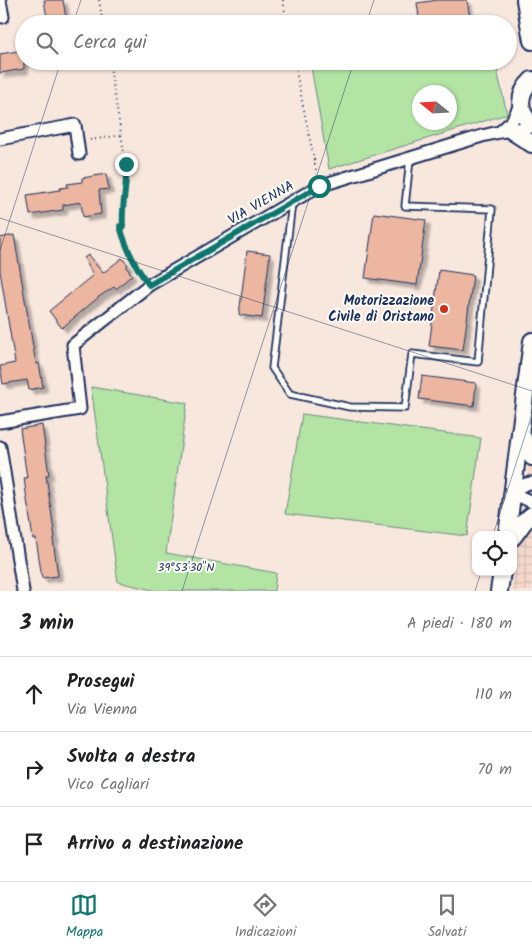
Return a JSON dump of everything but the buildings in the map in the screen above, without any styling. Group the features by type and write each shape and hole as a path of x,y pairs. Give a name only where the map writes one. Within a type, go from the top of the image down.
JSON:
{"main road":[{"path":"525,0 532,41"},
{"path":"532,65 530,82 524,90 521,103 524,115 532,125"},
{"path":"507,131 532,144"},
{"path":"507,531 532,341"},
{"path":"520,431 532,457"},
{"path":"517,532 532,515"},
{"path":"499,591 501,576"}],"street":[{"path":"0,1 3,17"},
{"path":"507,131 521,103"},
{"path":"0,139 75,125 79,154"},
{"name":"VIA VIENNA","path":"0,422 80,409 73,345 149,285 319,186 482,136 532,125"},
{"path":"0,447 23,591"},
{"path":"512,492 528,483 532,483"},
{"path":"512,492 532,502"}],"lane":[{"path":"292,203 272,368 290,394 350,407 405,408 412,354 478,362 492,209 406,206 410,158"}],"path":[{"path":"99,0 102,15"},
{"path":"283,0 286,15"},
{"path":"111,70 122,135 127,179 122,216 123,226 120,226 125,243 142,276 149,285"},
{"path":"296,70 319,186"},
{"path":"78,142 122,135"}],"shaded area":[{"path":"532,436 532,591 512,591 514,576 517,576 517,552"}],"green space":[{"path":"312,70 497,70 507,114 457,129 457,85 412,85 412,130 455,130 329,169"},
{"path":"91,387 187,403 166,553 276,573 274,591 157,591 118,582"},
{"path":"302,414 481,438 467,536 285,514"}],"place":[{"name":"Motorizzazione Civile di Oristano","path":"444,309"}],"route":[{"path":"126,164 127,179 122,216 123,226 120,226 125,243 142,276 149,285 319,186"}]}
